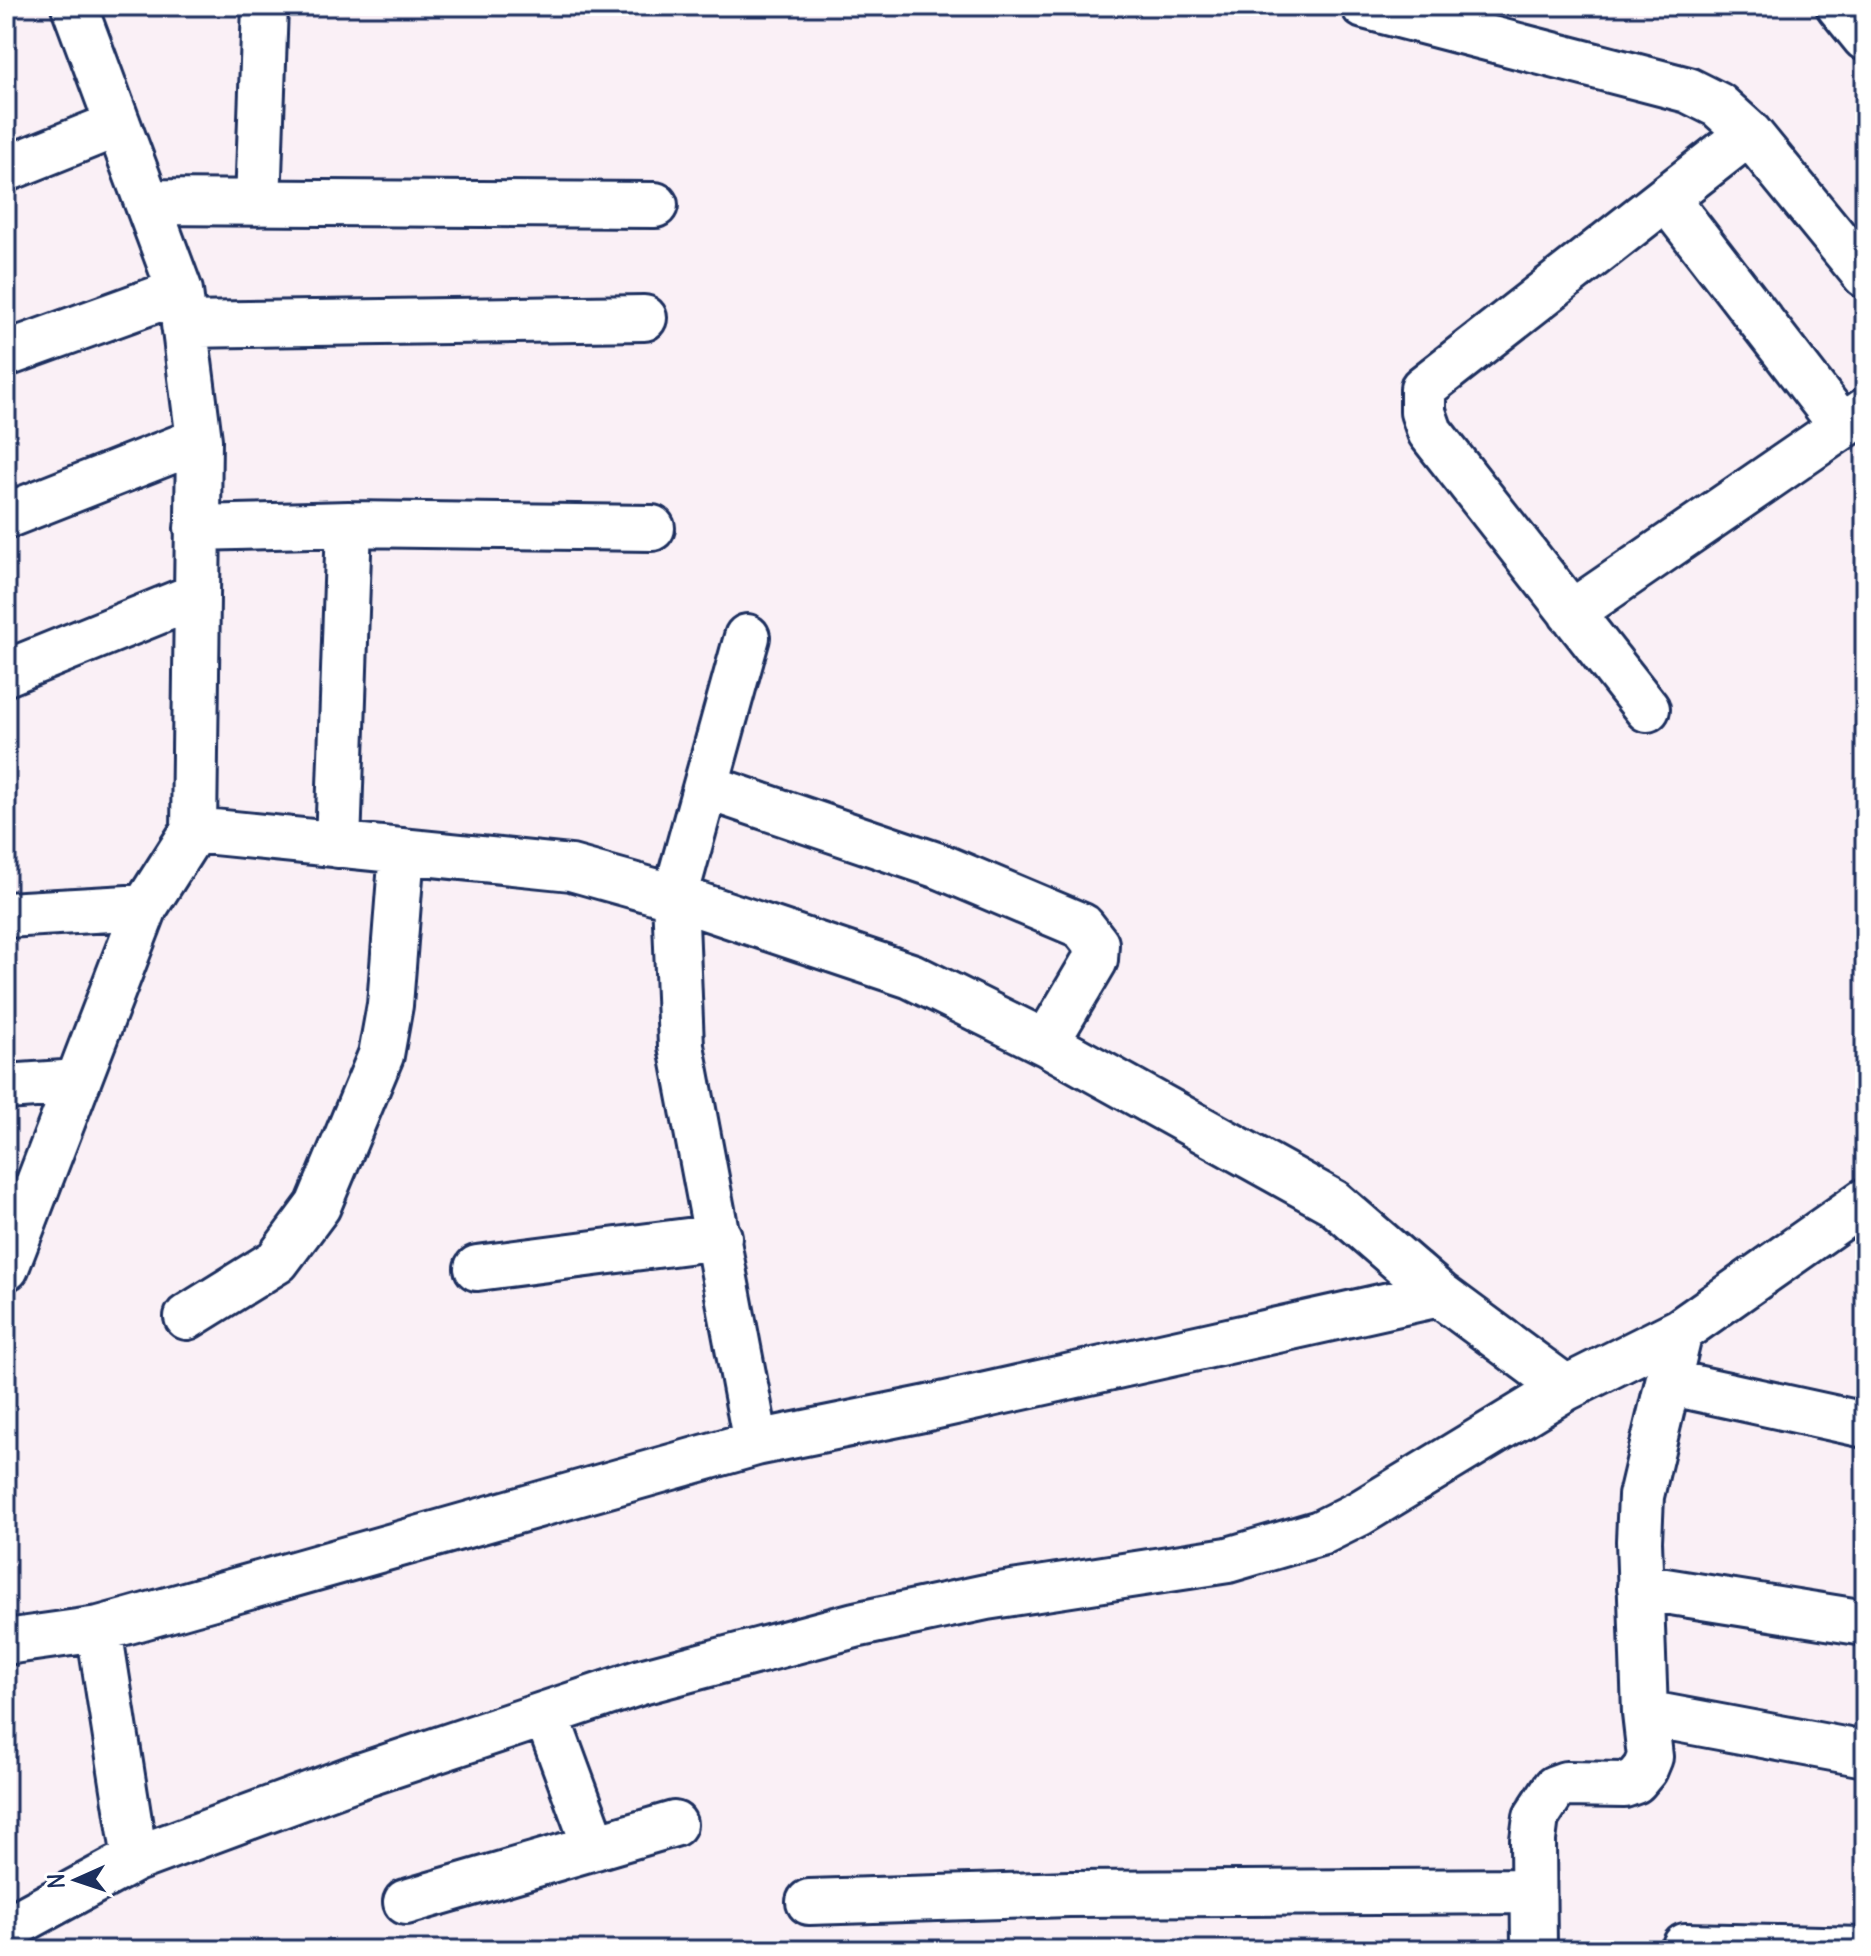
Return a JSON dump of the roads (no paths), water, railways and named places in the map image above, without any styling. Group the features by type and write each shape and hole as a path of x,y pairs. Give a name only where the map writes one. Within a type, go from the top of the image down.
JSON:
{"street":[{"path":"6,1268 145,907 194,830 199,440 182,308 147,202 74,6"},
{"path":"258,203 265,6"},
{"path":"1364,6 1688,90 1718,105 1749,133 1865,275"},
{"path":"1839,6 1865,38"},
{"path":"6,169 118,124"},
{"path":"1647,709 1430,432 1423,412 1423,388 1749,133"},
{"path":"1571,613 1854,418 1666,198"},
{"path":"147,202 655,205"},
{"path":"6,354 182,308 644,318"},
{"path":"6,516 199,440"},
{"path":"197,528 349,524 652,528"},
{"path":"338,845 349,524"},
{"path":"6,673 196,596"},
{"path":"747,637 675,897 681,1046 756,1443"},
{"path":"707,787 942,867 1082,926 1096,944 1095,960 1046,1043"},
{"path":"194,830 571,868 675,897 911,976 1046,1043 1333,1202 1439,1294 1566,1388"},
{"path":"187,1317 277,1261 318,1206 381,1055 390,1005 402,851"},
{"path":"6,915 145,907"},
{"path":"6,1087 78,1082"},
{"path":"6,1929 135,1859 354,1778 641,1682 855,1625 986,1597 1228,1560 1320,1533 1360,1513 1566,1388 1680,1331 1865,1201"},
{"path":"477,1268 719,1237"},
{"path":"6,1642 99,1629 756,1443 928,1408 1439,1294"},
{"path":"1534,1950 1536,1817 1555,1788 1566,1784 1624,1785 1635,1781 1650,1757 1645,1713 1640,1587 1641,1496 1680,1331"},
{"path":"1668,1382 1865,1425"},
{"path":"1640,1587 1865,1623"},
{"path":"99,1629 135,1859"},
{"path":"1645,1713 1865,1754"},
{"path":"546,1714 595,1847"},
{"path":"406,1902 674,1824"},
{"path":"809,1902 1069,1894 1533,1891"},
{"path":"1685,1946 1865,1950"}]}
